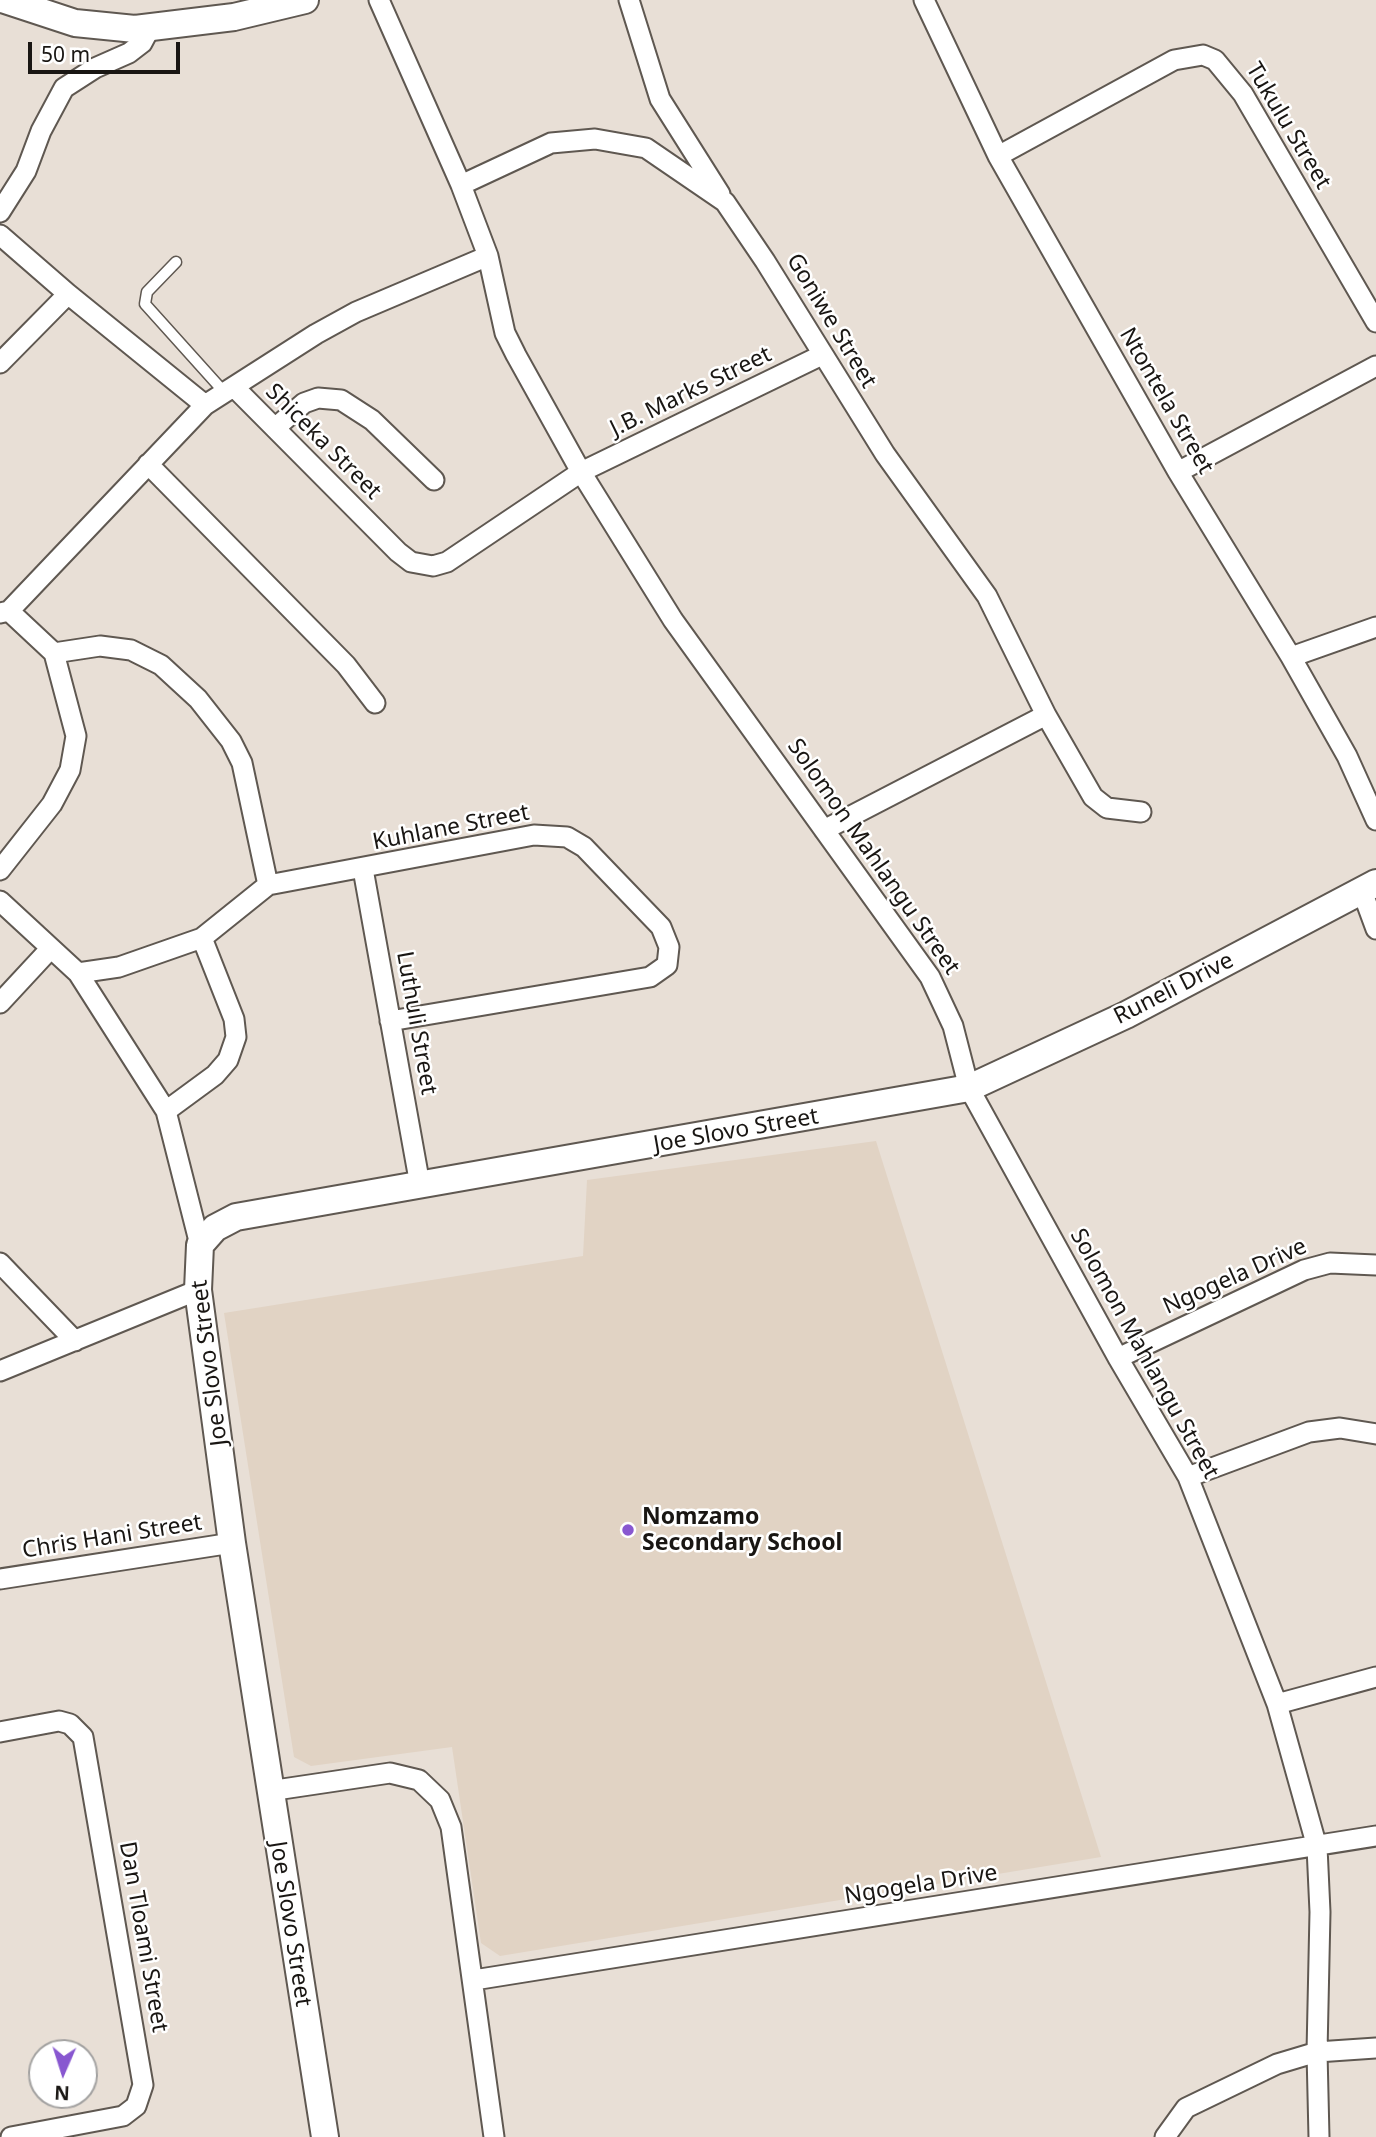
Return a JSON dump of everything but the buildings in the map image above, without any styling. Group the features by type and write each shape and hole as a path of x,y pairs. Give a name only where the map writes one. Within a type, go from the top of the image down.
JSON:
{"street":[{"path":"5,0 38,6 108,28 150,27 234,18 305,0"},
{"name":"Solomon Mahlangu Street","path":"379,0 461,185 488,256 505,333 581,472 673,620 930,977 953,1026 969,1088 1118,1358 1188,1477 1277,1704 1317,1847 1320,1926 1317,2052 1319,2137"},
{"path":"629,0 660,99 725,202"},
{"name":"Ntontela Street","path":"924,0 998,156 1178,472 1292,657 1348,756 1376,820"},
{"path":"0,212 26,171 40,131 64,88 94,68 129,53 142,43 150,27"},
{"name":"Tukulu Street","path":"998,156 1174,60 1203,55 1215,60 1243,94 1376,322"},
{"name":"Goniwe Street","path":"461,185 551,143 595,139 646,148 725,202 886,454 987,596 1046,715 1093,797 1107,808 1141,811"},
{"path":"0,235 205,405"},
{"path":"0,870 52,804 70,769 76,736 74,720 58,675 54,653 4,612 205,405 307,339 356,312 488,256"},
{"path":"0,363 68,294"},
{"name":"J.B. Marks Street","path":"581,472 822,355"},
{"path":"1178,472 1376,366"},
{"name":"Shiceka Street","path":"230,391 275,428 398,552 421,565 447,562 581,472"},
{"path":"275,428 304,403 318,398 341,400 372,420 434,480"},
{"path":"148,464 346,666 375,703"},
{"path":"1292,657 1376,628"},
{"path":"54,653 100,646 131,650 161,665 198,699 231,741 242,763 268,885 202,939 119,967 78,973"},
{"path":"824,830 1046,715"},
{"name":"Kuhlane Street","path":"268,885 534,835 567,837 584,847 661,928 669,947 667,965 660,973 650,977 390,1021"},
{"name":"Luthuli Street","path":"363,869 420,1185"},
{"path":"1369,887 1376,929"},
{"name":"Runeli Drive","path":"969,1088 1126,1015 1369,887"},
{"path":"0,901 78,973 166,1111 200,1245"},
{"path":"166,1111 215,1075 228,1060 236,1037 233,1019 202,939"},
{"path":"0,1003 51,948"},
{"name":"Joe Slovo Street","path":"325,2137 232,1544 198,1290 200,1245 215,1228 236,1217 969,1088"},
{"path":"0,1263 75,1341"},
{"name":"Ngogela Drive","path":"1118,1358 1304,1270 1330,1263 1376,1265"},
{"path":"0,1371 198,1290"},
{"path":"1188,1477 1309,1432 1340,1428 1376,1434"},
{"name":"Chris Hani Street","path":"0,1579 232,1544"},
{"path":"1277,1704 1376,1677"},
{"name":"Dan Tloami Street","path":"0,1732 59,1721 70,1724 83,1737 143,2085 136,2106 123,2116 11,2137"},
{"path":"269,1791 390,1773 419,1780 440,1800 451,1827 494,2137"},
{"name":"Ngogela Drive","path":"474,1980 1376,1836"},
{"path":"1165,2137 1186,2108 1205,2096 1277,2064 1317,2052 1376,2048"},
{"path":"0,2122 3,2137"}],"lane":[{"path":"176,262 146,292 145,304 230,391"}],"shaded area":[{"name":"Nomzamo Secondary School","path":"876,1141 1101,1857 500,1956 481,1943 452,1747 311,1766 294,1757 224,1313 583,1256 587,1180"}],"place":[{"name":"Nomzamo Secondary School","path":"628,1530"}]}
